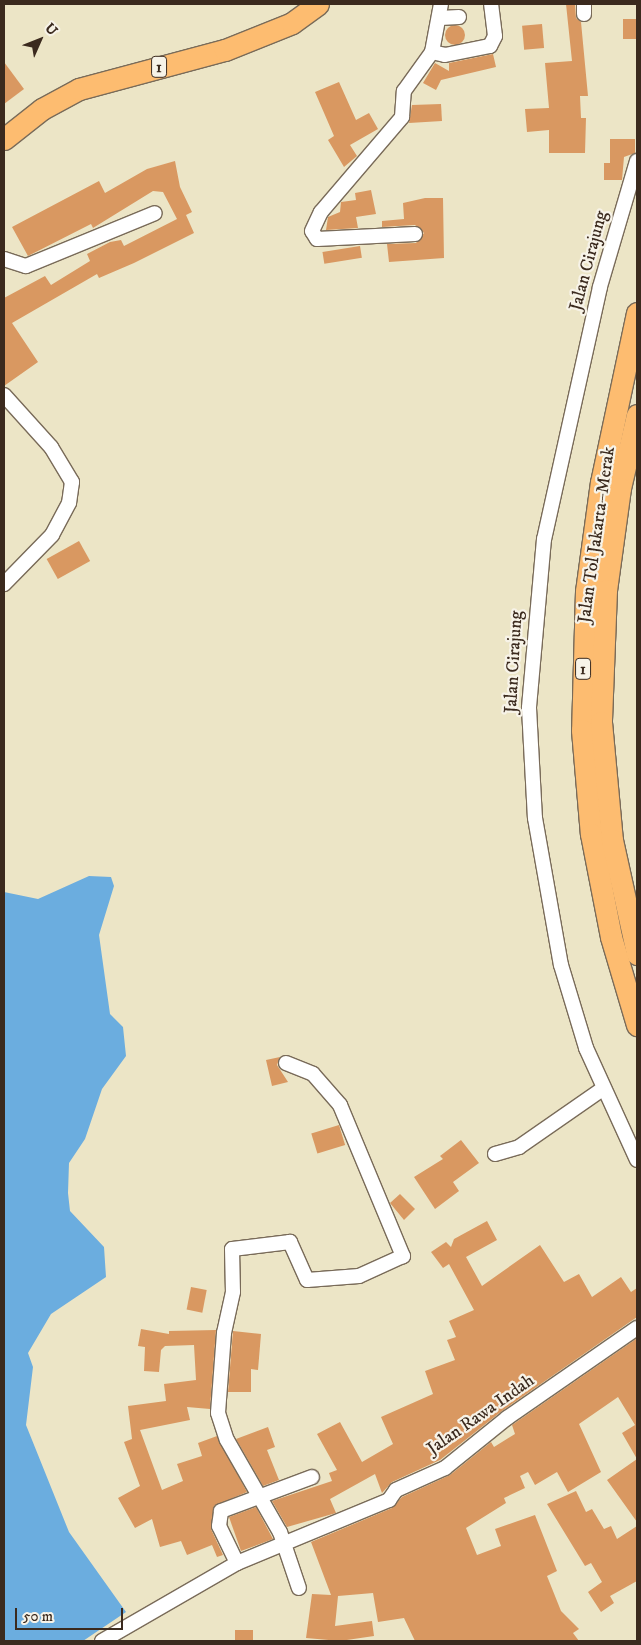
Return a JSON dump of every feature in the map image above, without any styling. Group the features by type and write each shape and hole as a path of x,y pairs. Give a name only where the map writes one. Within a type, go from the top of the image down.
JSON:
{"highway":[{"name":"1","path":"4,139 42,109 79,89 225,50 292,23 318,4"},
{"name":"Jalan Tol Jakarta–Merak","path":"637,313 601,482 586,591 582,730 591,834 611,937 637,1024"},
{"name":"Jalan Tol Jakarta–Merak","path":"637,414 620,488 606,590 601,722 612,840 637,954"}],"street":[{"path":"432,52 445,55 490,46 495,36 490,4"},
{"path":"414,234 317,239 312,227 401,120 404,91 432,52 440,11 459,17"},
{"name":"Jalan Cirajung","path":"637,161 600,287 556,480 544,539 531,652 535,818 550,914 569,995 604,1088 637,1160"},
{"path":"4,259 26,266 154,213"},
{"path":"4,395 51,447 72,482 69,503 52,535 4,584"},
{"path":"286,1063 313,1074 340,1104 403,1256 359,1276 307,1280 290,1242 232,1249 233,1292 224,1333 218,1413 227,1440 284,1543 299,1588"},
{"path":"495,1154 519,1147 604,1088"},
{"name":"Jalan Rawa Indah","path":"102,1641 237,1563 389,1500 396,1490 445,1468 507,1418 637,1328"},
{"path":"237,1563 218,1513 312,1477"}],"water":[{"path":"89,876 111,877 114,886 99,935 110,1014 123,1027 126,1056 102,1089 85,1139 69,1163 68,1193 70,1211 104,1247 106,1277 51,1314 28,1353 33,1367 26,1425 69,1532 126,1612 83,1641 4,1641 4,892 38,899"}],"building":[{"path":"566,4 575,4 576,18 581,22 588,96 580,96 581,118 586,118 585,153 549,153 549,130 527,132 525,109 549,108 545,63 572,61"},
{"path":"623,19 637,19 637,39 623,39"},
{"path":"542,24 544,48 524,50 522,26"},
{"path":"451,25 459,25 465,31 465,39 459,45 451,45 445,39 445,31"},
{"path":"493,54 496,67 441,80 436,90 423,83 435,63 449,71 449,63"},
{"path":"4,62 24,89 4,104"},
{"path":"339,82 356,120 369,113 378,129 350,145 357,156 344,167 328,140 334,136 315,92"},
{"path":"441,104 442,121 409,123 412,105"},
{"path":"610,139 635,139 635,153 624,157 622,180 604,180 604,163 610,163"},
{"path":"175,161 180,187 192,212 186,215 194,233 99,278 97,274 12,323 38,362 4,386 4,298 45,276 51,285 90,261 87,254 110,242 121,240 124,246 177,219 163,192 153,191 93,228 91,224 28,256 12,227 99,181 105,193 147,169"},
{"path":"371,190 376,214 356,217 358,228 326,230 328,217 340,212 341,202 356,200 355,193"},
{"path":"425,198 443,198 444,258 389,262 387,244 416,243 424,233 415,225 382,227 382,221 404,219 403,203"},
{"path":"360,246 362,258 324,264 322,252"},
{"path":"79,541 90,561 58,579 47,559"},
{"path":"280,1057 277,1065 288,1082 272,1086 266,1060"},
{"path":"339,1125 345,1145 317,1154 311,1133"},
{"path":"461,1140 479,1163 453,1182 459,1191 435,1209 414,1177 443,1159 440,1156"},
{"path":"400,1194 415,1209 404,1220 390,1203"},
{"path":"487,1221 497,1240 466,1257 482,1286 540,1245 564,1282 579,1274 592,1297 621,1277 631,1292 637,1288 637,1317 502,1411 440,1460 392,1482 382,1493 375,1474 330,1499 336,1513 287,1527 272,1501 332,1481 329,1473 337,1470 317,1434 340,1422 362,1462 393,1444 381,1417 433,1394 425,1371 455,1360 447,1340 456,1337 449,1321 474,1310 449,1264 443,1268 431,1252 446,1242 451,1247 454,1239"},
{"path":"191,1287 207,1290 202,1313 187,1310"},
{"path":"141,1329 169,1334 169,1331 216,1330 210,1409 187,1407 190,1420 140,1430 162,1490 183,1481 177,1464 202,1456 198,1443 217,1436 247,1492 214,1506 211,1529 223,1555 217,1557 212,1545 187,1555 181,1541 160,1547 152,1519 135,1528 118,1498 140,1486 124,1442 132,1439 128,1406 166,1401 164,1384 196,1380 194,1345 165,1346 161,1350 159,1372 144,1371 145,1347 138,1346"},
{"path":"233,1331 261,1334 258,1370 251,1369 251,1392 228,1392"},
{"path":"636,1339 637,1459 622,1433 635,1425 618,1397 579,1424 601,1472 568,1492 557,1472 535,1485 528,1472 520,1476 525,1488 504,1498 506,1503 466,1528 477,1555 501,1546 495,1529 535,1515 557,1571 547,1576 561,1611 579,1629 573,1633 579,1641 415,1641 404,1618 378,1622 373,1593 338,1596 335,1626 372,1621 374,1636 340,1641 306,1638 312,1594 331,1595 311,1542 392,1508 402,1497 450,1475 491,1442 494,1447 515,1434 512,1425"},
{"path":"268,1427 275,1447 267,1450 279,1480 263,1486 236,1439"},
{"path":"637,1459 637,1522 607,1480"},
{"path":"576,1491 586,1512 592,1509 604,1529 611,1526 617,1539 637,1526 637,1581 610,1596 614,1603 601,1612 588,1592 602,1582 591,1563 585,1566 547,1504"},
{"path":"256,1507 273,1539 241,1551 229,1517"},
{"path":"235,1630 253,1630 253,1641 235,1641"}]}
